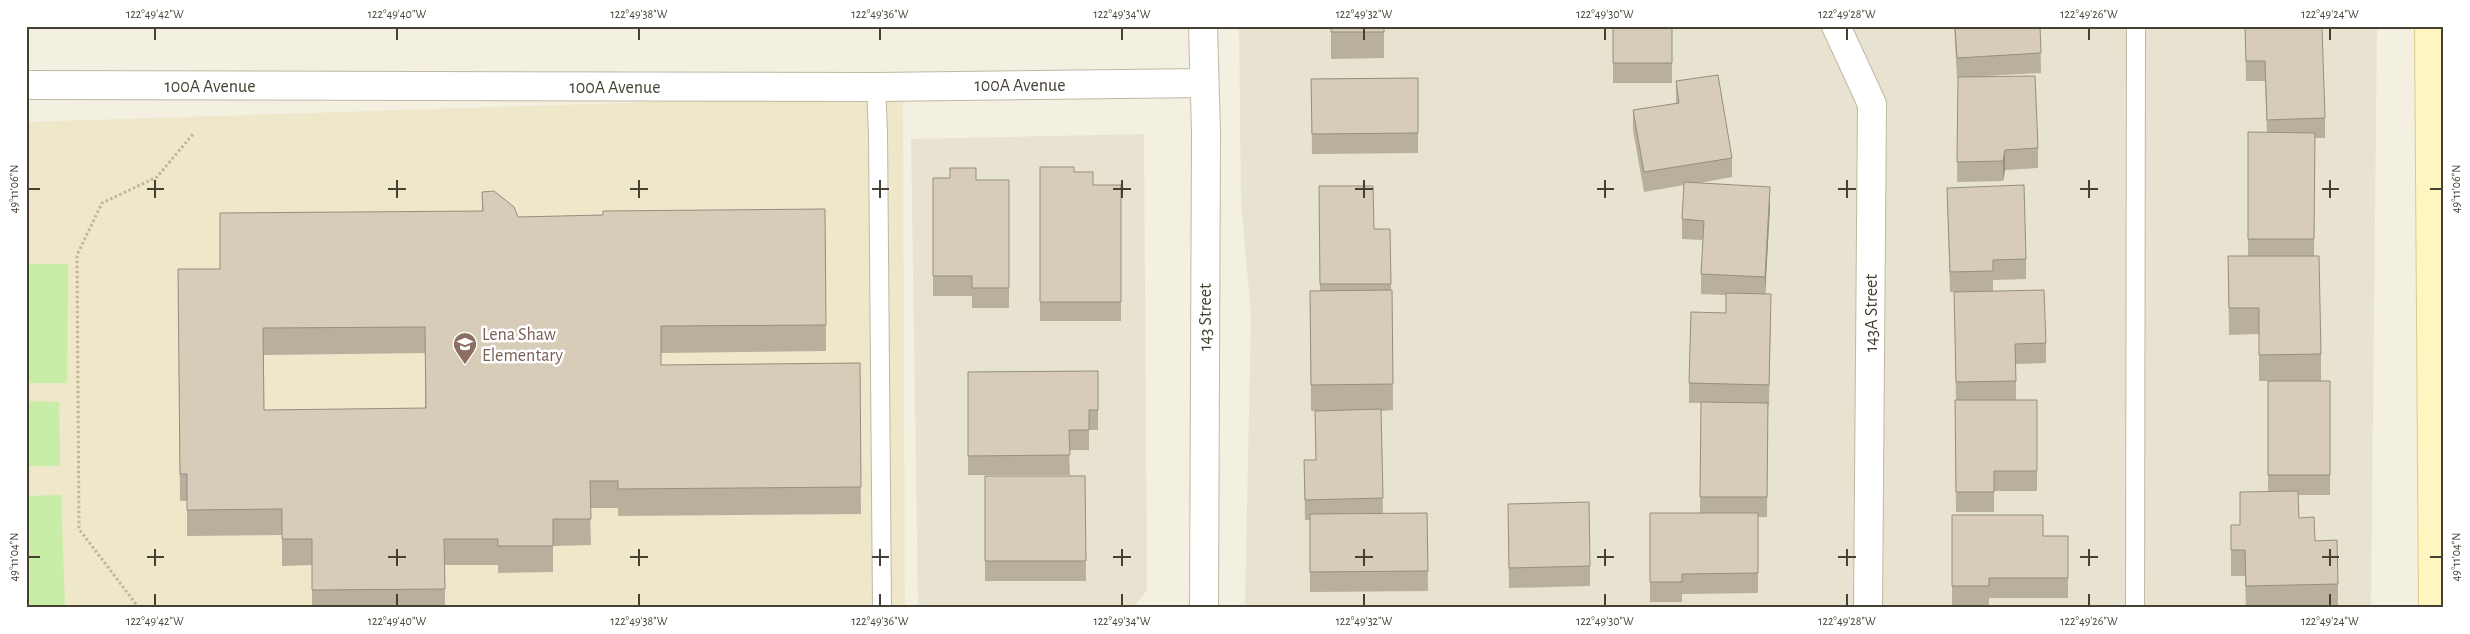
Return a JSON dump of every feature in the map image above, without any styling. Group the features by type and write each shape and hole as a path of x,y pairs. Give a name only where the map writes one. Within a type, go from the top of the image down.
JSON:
{"main road":[{"path":"2429,26 2433,608"}],"street":[{"name":"143 Street","path":"1203,26 1206,132 1204,608"},
{"name":"143A Street","path":"1836,26 1872,104 1868,608"},
{"name":"100A Avenue","path":"26,85 876,87 1204,83"}],"lane":[{"path":"2135,608 2136,26"},
{"path":"876,87 882,608"}],"path":[{"path":"140,608 80,529 77,255 102,203 157,177 193,134"}],"shaded area":[{"path":"1239,26 2377,26 2371,608 1247,608 1245,604 1251,314 1241,203"},
{"name":"Lena Shaw Elementary","path":"903,94 905,608 26,608 26,122"},
{"path":"1144,134 1147,590 1135,606 918,608 911,139"}],"green space":[{"path":"26,264 68,264 67,383 26,383"},
{"path":"26,401 59,402 60,466 26,466"},
{"path":"61,495 65,608 26,608 26,496"}],"building":[{"path":"1331,26 1384,26 1384,32 1331,32"},
{"path":"1613,26 1672,26 1672,63 1613,63"},
{"path":"1955,26 2040,26 2041,53 1957,58"},
{"path":"2245,26 2322,26 2325,118 2267,120 2265,61 2246,61"},
{"path":"1718,75 1732,158 1644,172 1633,110 1679,103 1676,81"},
{"path":"2035,76 2038,148 2005,150 2003,161 1957,162 1958,77"},
{"path":"1418,78 1418,133 1312,134 1311,79"},
{"path":"2248,132 2315,133 2314,239 2248,239"},
{"path":"1040,167 1074,167 1074,172 1093,172 1093,185 1121,185 1121,302 1040,302"},
{"path":"950,168 976,168 976,180 1009,180 1009,288 972,288 972,276 933,276 933,178 950,178"},
{"path":"1684,182 1770,187 1765,277 1701,274 1704,221 1682,219"},
{"path":"2024,185 2026,259 1993,260 1993,271 1950,272 1947,188"},
{"path":"1319,186 1373,186 1374,229 1390,229 1391,284 1320,284"},
{"path":"494,191 514,207 518,217 603,215 603,211 825,209 826,325 661,326 661,365 860,363 861,487 618,489 618,481 590,481 591,519 553,519 553,546 498,546 498,539 444,539 445,589 312,590 312,539 282,539 282,509 187,510 187,474 180,474 178,269 220,269 220,213 483,211 482,192","holes":["425,327 426,408 264,410 263,328"]},
{"path":"2228,256 2319,256 2321,354 2259,355 2259,308 2229,308"},
{"path":"1392,290 1393,384 1311,385 1310,291"},
{"path":"2044,290 2046,343 2015,344 2016,381 1956,382 1954,292"},
{"path":"1726,293 1771,294 1769,385 1689,383 1691,312 1726,313"},
{"path":"1098,371 1098,410 1089,410 1089,430 1069,430 1070,455 968,456 968,372"},
{"path":"2268,381 2330,381 2330,475 2268,475"},
{"path":"1955,400 2037,400 2037,471 1994,471 1994,492 1956,492"},
{"path":"1701,402 1768,403 1767,497 1700,497"},
{"path":"1381,409 1383,498 1305,500 1304,460 1316,460 1315,411"},
{"path":"985,476 1085,476 1086,561 985,561"},
{"path":"2298,491 2299,518 2314,517 2315,541 2337,540 2338,584 2246,586 2245,550 2231,550 2231,525 2240,525 2240,492"},
{"path":"1589,502 1590,566 1509,568 1508,504"},
{"path":"1427,513 1428,571 1310,572 1310,514"},
{"path":"1650,513 1758,513 1758,573 1682,574 1682,582 1650,582"},
{"path":"1952,515 2043,515 2043,536 2068,536 2068,578 1989,578 1989,586 1952,586"}],"place":[{"name":"Lena Shaw Elementary","path":"465,365"}]}
